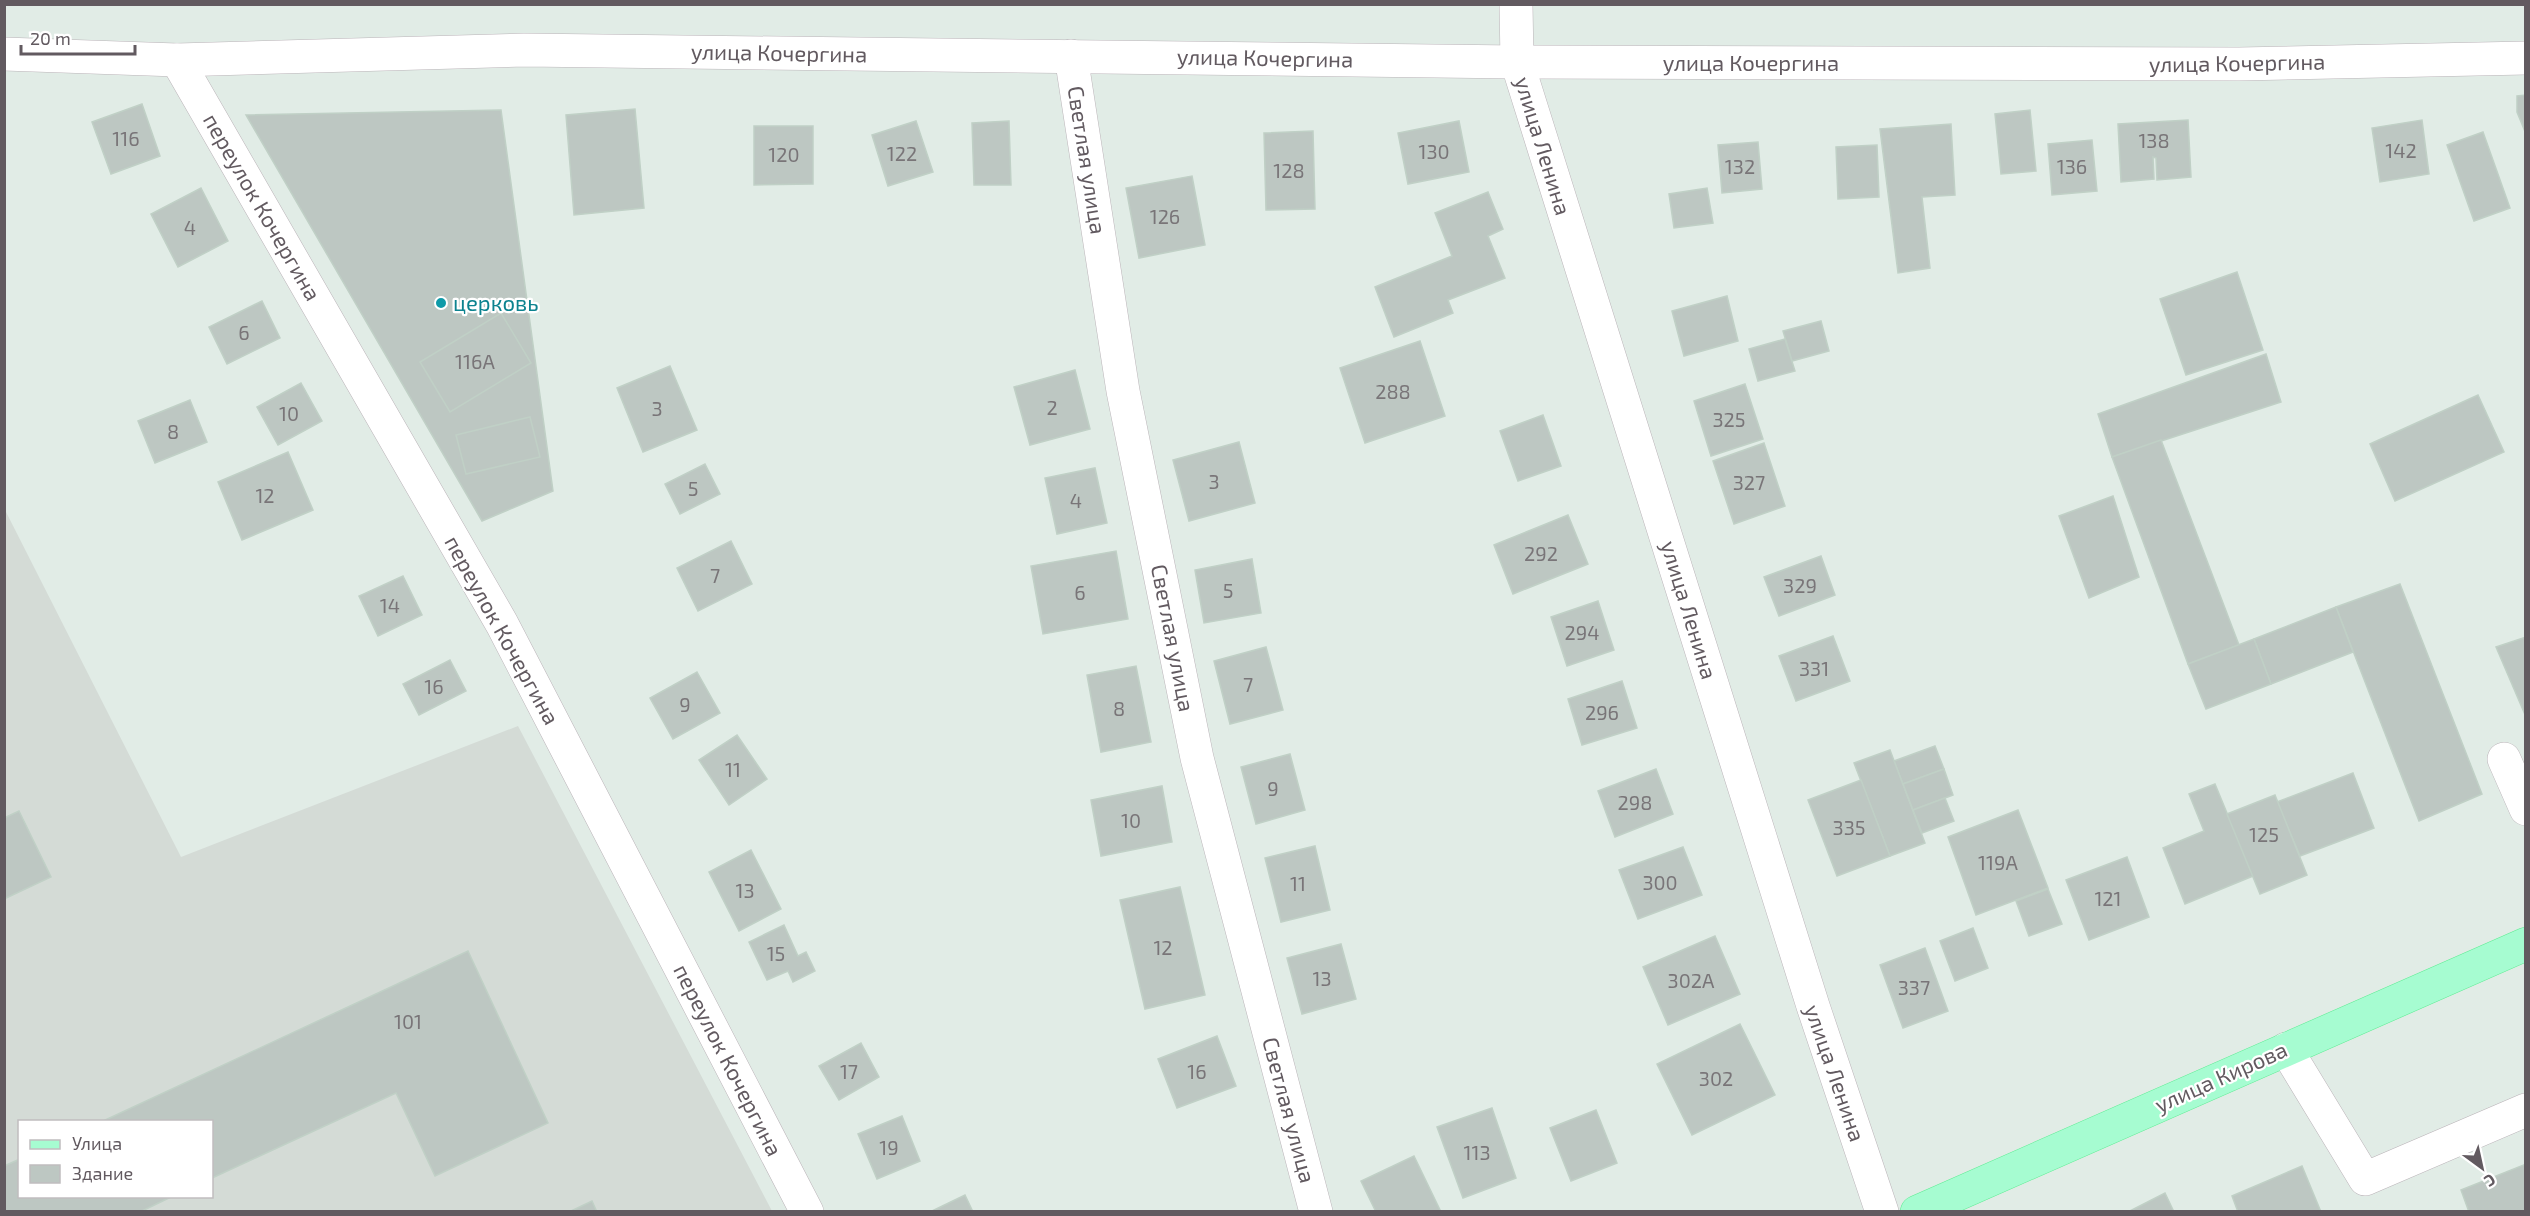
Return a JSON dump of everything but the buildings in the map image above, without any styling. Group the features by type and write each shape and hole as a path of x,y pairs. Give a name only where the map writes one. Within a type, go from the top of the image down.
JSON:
{"main road":[{"name":"улица Кирова","path":"1917,1212 2526,944"}],"street":[{"name":"улица Ленина","path":"1516,4 1517,62 1813,1006 1882,1212"},
{"name":"улица Кочергина","path":"4,54 177,60 524,50 1517,62 2240,64 2526,58"},
{"name":"Светлая улица","path":"1071,56 1123,391 1197,758 1316,1212"},
{"name":"переулок Кочергина","path":"177,60 502,624 807,1212"},
{"path":"2504,759 2526,809"},
{"path":"2286,1049 2365,1179 2526,1110"}],"shaded area":[{"path":"4,508 181,857 518,726 772,1211 5,1211"}],"place":[{"name":"церковь","path":"441,303"}]}
